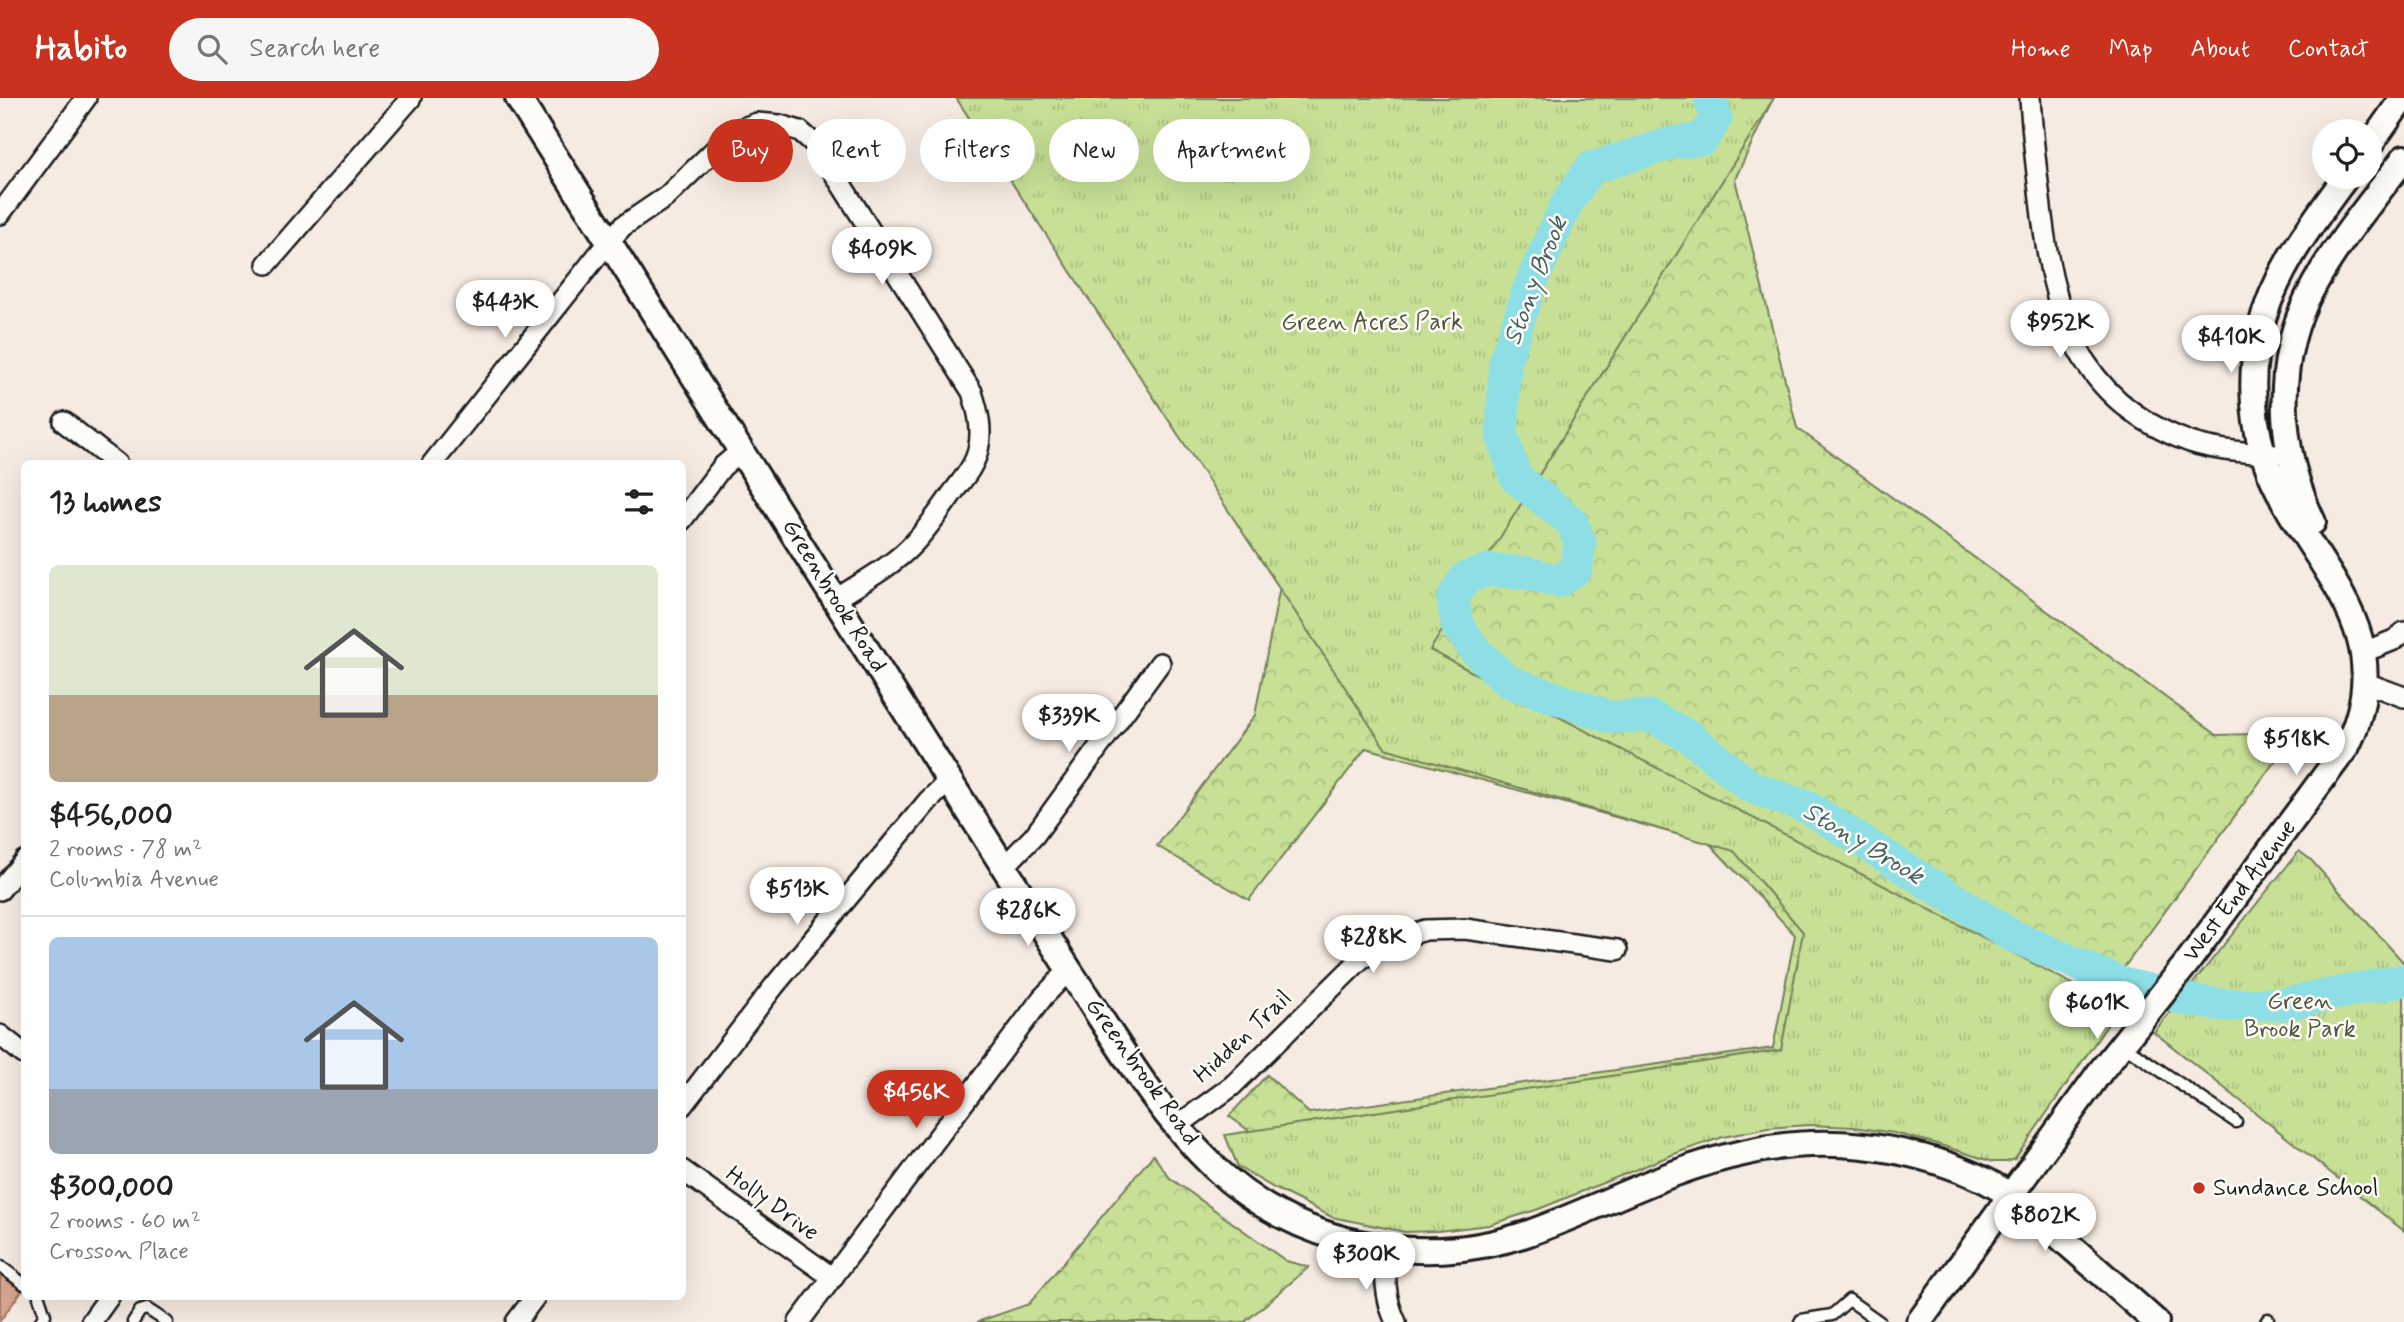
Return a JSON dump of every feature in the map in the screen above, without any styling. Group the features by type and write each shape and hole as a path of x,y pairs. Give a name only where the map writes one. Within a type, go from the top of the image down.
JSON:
{"street":[{"path":"0,214 86,98"},
{"path":"267,264 411,98"},
{"name":"Greenbrook Road","path":"518,98 1069,970 1177,1126 1215,1168 1264,1205 1322,1233 1386,1248 1452,1250 1497,1242 1527,1233 1718,1159 1766,1148 1805,1143 1859,1145 1912,1154 1973,1175 2011,1196 2156,1322"},
{"path":"2030,98 2043,231 2051,280 2065,325 2081,356 2101,383 2124,404 2172,434 2204,446 2290,457"},
{"path":"2382,128 2403,98"},
{"path":"435,460 623,226 666,197 734,131 757,123 780,124 800,131 817,146 972,392 981,434 978,453 967,473 914,543 897,559 836,599"},
{"name":"West End Avenue","path":"2338,573 2304,503 2290,457 2284,384 2288,355 2302,311 2328,263 2404,158"},
{"name":"West End Avenue","path":"1919,1322 2356,734 2370,707 2374,686 2372,635 2360,607 2338,573 2284,499 2268,469 2256,420 2256,354 2263,319 2282,270 2338,189"},
{"path":"64,422 112,460"},
{"path":"686,515 722,467 742,450"},
{"path":"2374,648 2394,640 2404,632"},
{"path":"1004,866 1034,836 1160,663"},
{"path":"2374,686 2404,697"},
{"path":"686,1101 775,985 928,801 950,781"},
{"path":"0,890 21,865"},
{"name":"Hidden Trail","path":"1177,1126 1232,1086 1361,959 1393,940 1424,930 1465,929 1617,950"},
{"path":"799,1322 1043,996 1069,970"},
{"path":"0,1035 21,1052"},
{"name":"Holly Drive","path":"686,1173 833,1278"},
{"path":"1386,1248 1384,1280 1396,1322"},
{"path":"91,1322 107,1300"},
{"path":"516,1322 533,1300"}],"lane":[{"path":"2123,1045 2236,1122"},
{"path":"0,1266 21,1282"},
{"path":"40,1300 45,1315 40,1322"},
{"path":"1800,1322 1832,1315 1849,1300 1880,1322"},
{"path":"133,1322 140,1311 147,1309 167,1322"}],"green space":[{"name":"Green Acres Park","path":"956,98 1774,98 1430,650 2119,1008 2015,1159 1993,1162 1934,1143 1854,1127 1808,1125 1768,1128 1723,1137 1679,1152 1539,1209 1489,1225 1405,1232 1332,1217 1238,1167 1225,1135 1781,1050 1803,932 1734,851 1385,748 1011,182 1035,182 1035,119 970,119"},
{"path":"1773,98 1735,179 1797,428 2217,735 2291,733 2286,746 2114,981 1996,936 1907,1093 1321,1183 1229,1116 1267,1075 1309,1113 1773,1048 1795,935 1709,843 1366,748 1249,900 1157,846 1255,715 1281,581"},
{"name":"Green Brook Park","path":"2299,851 2311,860 2404,963 2404,1231 2154,1032"},
{"path":"1153,1155 1170,1178 1286,1261 1309,1267 1245,1322 977,1322 1029,1304"}],"building":[{"path":"0,1272 21,1288 21,1292 0,1321"}],"waterway":[{"name":"Stony Brook","path":"1710,98 1716,118 1703,139 1672,143 1591,168 1567,203 1530,286 1505,361 1502,435 1516,478 1572,522 1580,543 1576,569 1559,581 1528,573 1488,570 1465,578 1453,598 1457,625 1475,650 1507,681 1610,717 1650,716 1690,737 1751,787 1809,808 2011,935 2123,984 2194,1001 2225,1005 2285,1004 2404,980"}],"place":[{"name":"Sundance School","path":"2199,1188"}]}
